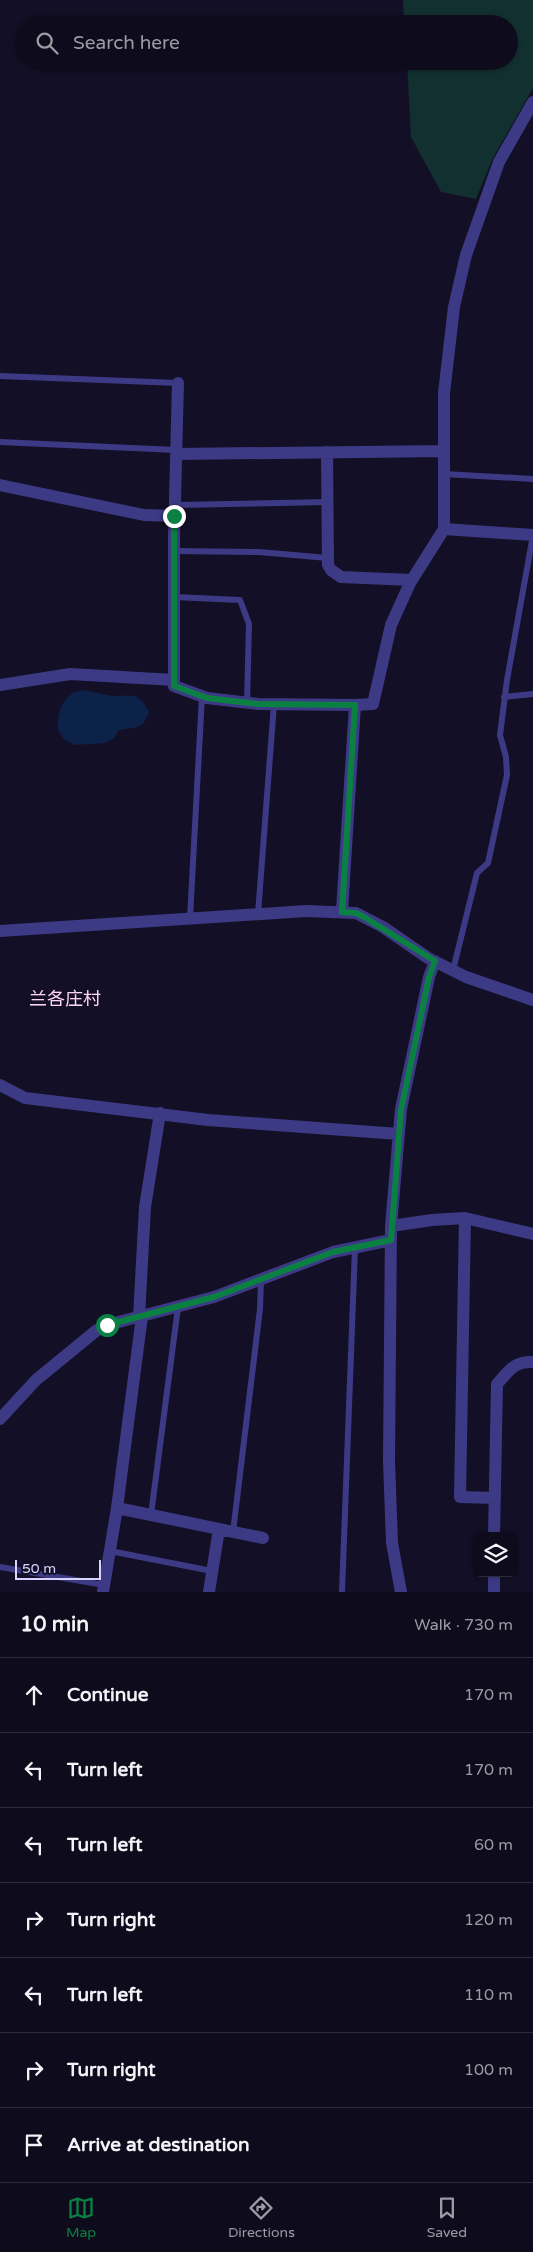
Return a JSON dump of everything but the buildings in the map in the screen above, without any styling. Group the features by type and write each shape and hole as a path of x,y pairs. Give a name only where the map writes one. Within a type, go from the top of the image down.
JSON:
{"street":[{"path":"178,383 174,510 174,686 202,696 247,703 373,704 391,625 412,580 444,529 443,410 454,307 466,255 499,162 533,102"},
{"path":"176,452 444,451"},
{"path":"327,452 328,564 341,577 412,580"},
{"path":"0,485 144,515 174,510"},
{"path":"444,529 533,535"},
{"path":"0,685 70,674 174,680"},
{"path":"342,912 355,705"},
{"path":"0,931 306,911 356,913 435,961 466,977 533,1000"},
{"path":"401,1592 392,1543 389,1461 391,1226 401,1110 429,977 435,961"},
{"path":"0,1085 25,1098 208,1120 399,1134"},
{"path":"103,1588 116,1508 140,1316 145,1207 160,1113"},
{"path":"391,1226 432,1220 465,1218 533,1234"},
{"path":"465,1218 460,1497 495,1498"},
{"path":"0,1420 36,1380 97,1330 140,1316 214,1297 333,1252 391,1240"},
{"path":"494,1532 497,1384 511,1368 522,1362 533,1362"},
{"path":"116,1508 263,1538"},
{"path":"209,1592 219,1529"},
{"path":"494,1577 494,1592"}],"lane":[{"path":"0,376 178,383"},
{"path":"0,442 176,452"},
{"path":"444,474 533,479"},
{"path":"174,510 328,502"},
{"path":"453,970 477,873 488,863 506,775 506,757 500,735 504,697 533,535"},
{"path":"174,551 259,552 328,558"},
{"path":"174,597 240,600 249,624 247,703"},
{"path":"504,697 533,694"},
{"path":"190,918 202,696"},
{"path":"258,915 274,704"},
{"path":"342,1592 355,1248"},
{"path":"234,1532 260,1308 261,1280"},
{"path":"151,1515 178,1307"},
{"path":"110,1551 212,1571"},
{"path":"0,1567 103,1588"}],"green space":[{"path":"403,0 533,0 533,88 493,158 476,199 441,192 411,137 407,70 518,70 518,15 404,15"}],"water":[{"path":"82,690 114,696 134,696 145,705 149,712 147,718 138,727 119,730 113,739 106,743 75,745 63,739 58,729 59,716 62,704 66,699 75,692"}],"district":[{"name":"兰各庄村","path":"65,999"}],"route":[{"path":"107,1325 214,1297 333,1252 391,1240 401,1110 429,977 435,961 383,927 356,913 342,912 355,705 258,704 207,698 174,686 174,516"}]}
